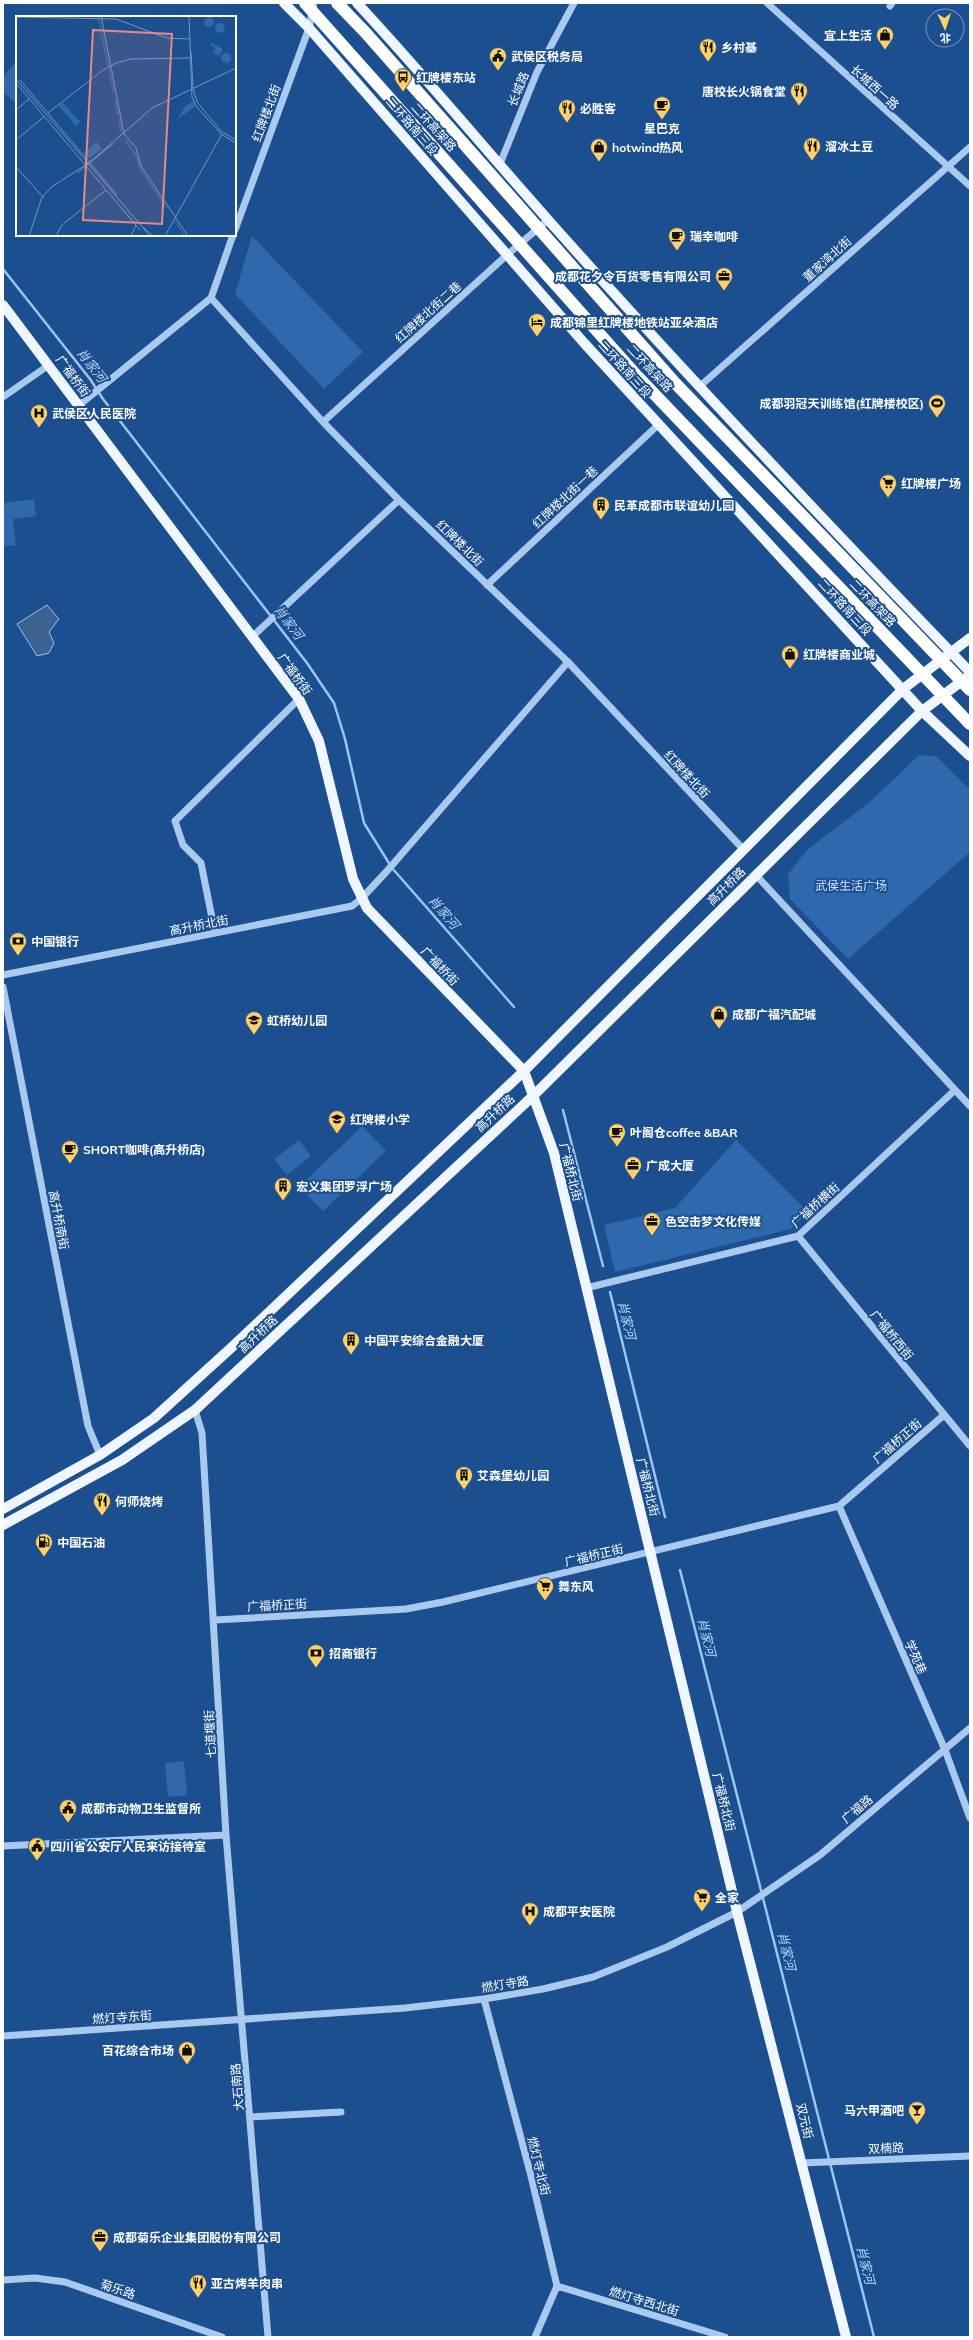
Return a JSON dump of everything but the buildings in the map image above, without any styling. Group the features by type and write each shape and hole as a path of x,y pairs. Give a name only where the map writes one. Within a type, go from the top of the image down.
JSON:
{"highway":[{"name":"二环高架路","path":"305,3 638,377 970,724"},
{"name":"二环高架路","path":"337,3 365,32 676,384 970,690"}],"main road":[{"name":"二环路南三段","path":"284,3 309,28 508,254 585,344 922,711 970,756"},
{"path":"357,3 415,65 548,220 699,388 970,672"},
{"name":"广福桥街","path":"3,305 299,699 319,741 353,879 361,899 379,921 524,1071"},
{"name":"高升桥路","path":"3,1509 100,1455 154,1418 231,1348 524,1071 903,689 950,651 970,638"},
{"name":"高升桥路","path":"3,1525 122,1460 195,1410 533,1096 755,874 922,711 970,675"},
{"name":"广福桥北街","path":"524,1071 554,1153 737,1912"},
{"name":"双元街","path":"737,1912 846,2337"}],"street":[{"name":"红牌楼北街","path":"236,227 309,28 314,3"},
{"name":"长城路","path":"500,164 537,72 574,3"},
{"name":"长城西一路","path":"767,3 950,166 970,186"},
{"name":"董家湾北街","path":"699,388 970,147"},
{"name":"红牌楼北街二巷","path":"323,422 508,254 548,220"},
{"path":"78,406 106,385 211,298 233,236"},
{"name":"红牌楼北街","path":"211,298 323,422 399,500 568,662 743,849"},
{"path":"3,397 49,365"},
{"name":"红牌楼北街一巷","path":"487,585 658,424"},
{"path":"252,637 399,500"},
{"name":"高升桥北街","path":"3,975 352,906 361,899 395,862 568,662"},
{"path":"215,933 201,863 183,845 175,821 299,699"},
{"path":"755,874 970,1106"},
{"name":"高升桥南街","path":"3,987 88,1426 100,1455"},
{"name":"广福桥横街","path":"586,1288 798,1236 954,1090"},
{"name":"广福桥西街","path":"798,1236 970,1446"},
{"name":"七道堰街","path":"195,1410 202,1433 226,1835"},
{"name":"广福桥正街","path":"214,1620 406,1609 443,1602 650,1553 839,1506 944,1415"},
{"name":"学苑巷","path":"839,1506 945,1750 970,1818"},
{"name":"广福路","path":"754,1901 820,1855 970,1728"},
{"path":"3,1846 226,1835"},
{"name":"大石南路","path":"226,1835 251,2117 268,2337"},
{"name":"燃灯寺路","path":"242,2020 484,1999 543,1989 593,1977 667,1947 737,1912 754,1901"},
{"name":"燃灯寺北街","path":"484,1999 530,2172 557,2286"},
{"name":"燃灯寺东街","path":"3,2036 242,2020"},
{"path":"251,2117 341,2112"},
{"name":"双楠路","path":"802,2163 970,2156"},
{"name":"菊乐路","path":"3,2280 36,2278 65,2282 222,2337"},
{"path":"535,2337 557,2286"},
{"name":"燃灯寺西北街","path":"557,2286 725,2337"}],"green space":[{"path":"16,62 16,104 3,92 3,77"},
{"path":"252,236 363,352 324,389 235,294"},
{"path":"34,499 36,516 13,519 16,545 3,547 3,503"},
{"name":"武侯生活广场","path":"919,755 936,756 970,790 970,852 848,959 790,899 788,874 807,850 871,801"},
{"path":"362,1126 386,1151 323,1211 299,1187"},
{"path":"299,1140 311,1156 287,1175 274,1159"},
{"path":"736,1140 808,1212 791,1229 615,1272 604,1225 675,1208"},
{"path":"184,1761 187,1795 168,1797 165,1763"}],"shaded area":[{"path":"47,605 59,619 49,632 54,643 49,653 37,656 17,624"}],"waterway":[{"name":"肖家河","path":"3,269 90,379 103,399 307,663 334,703 345,739 364,823 392,868 514,1007"},
{"name":"肖家河","path":"563,1110 603,1266"},
{"name":"肖家河","path":"610,1292 665,1517"},
{"name":"肖家河","path":"680,1570 874,2337"}],"place":[{"name":"宜上生活","path":"885,50"},
{"name":"乡村基","path":"708,62"},
{"name":"武侯区税务局","path":"498,71"},
{"name":"红牌楼东站","path":"403,92"},
{"name":"唐校长火锅食堂","path":"799,106"},
{"name":"星巴克","path":"662,120"},
{"name":"必胜客","path":"567,123"},
{"name":"溜冰土豆","path":"812,161"},
{"name":"hotwind热风","path":"599,162"},
{"name":"瑞幸咖啡","path":"677,251"},
{"name":"成都花夕令百货零售有限公司","path":"724,291"},
{"name":"成都锦里红牌楼地铁站亚朵酒店","path":"537,337"},
{"name":"成都羽冠天训练馆(红牌楼校区)","path":"937,418"},
{"name":"武侯区人民医院","path":"39,428"},
{"name":"红牌楼广场","path":"888,498"},
{"name":"民革成都市联谊幼儿园","path":"601,520"},
{"name":"红牌楼商业城","path":"790,669"},
{"name":"中国银行","path":"18,956"},
{"name":"成都广福汽配城","path":"719,1029"},
{"name":"虹桥幼儿园","path":"254,1035"},
{"name":"红牌楼小学","path":"337,1134"},
{"name":"叶阁仓coffee &BAR","path":"617,1147"},
{"name":"SHORT咖啡(高升桥店)","path":"70,1164"},
{"name":"广成大厦","path":"633,1180"},
{"name":"宏义集团罗浮广场","path":"283,1201"},
{"name":"色空击梦文化传媒","path":"652,1236"},
{"name":"中国平安综合金融大厦","path":"351,1355"},
{"name":"艾森堡幼儿园","path":"464,1490"},
{"name":"何师烧烤","path":"102,1516"},
{"name":"中国石油","path":"44,1557"},
{"name":"舞东风","path":"545,1601"},
{"name":"招商银行","path":"316,1668"},
{"name":"成都市动物卫生监督所","path":"68,1823"},
{"name":"四川省公安厅人民来访接待室","path":"37,1861"},
{"name":"全家","path":"702,1912"},
{"name":"成都平安医院","path":"530,1926"},
{"name":"百花综合市场","path":"187,2065"},
{"name":"马六甲酒吧","path":"917,2125"},
{"name":"成都菊乐企业集团股份有限公司","path":"100,2252"},
{"name":"亚古烤羊肉串","path":"198,2298"}]}
